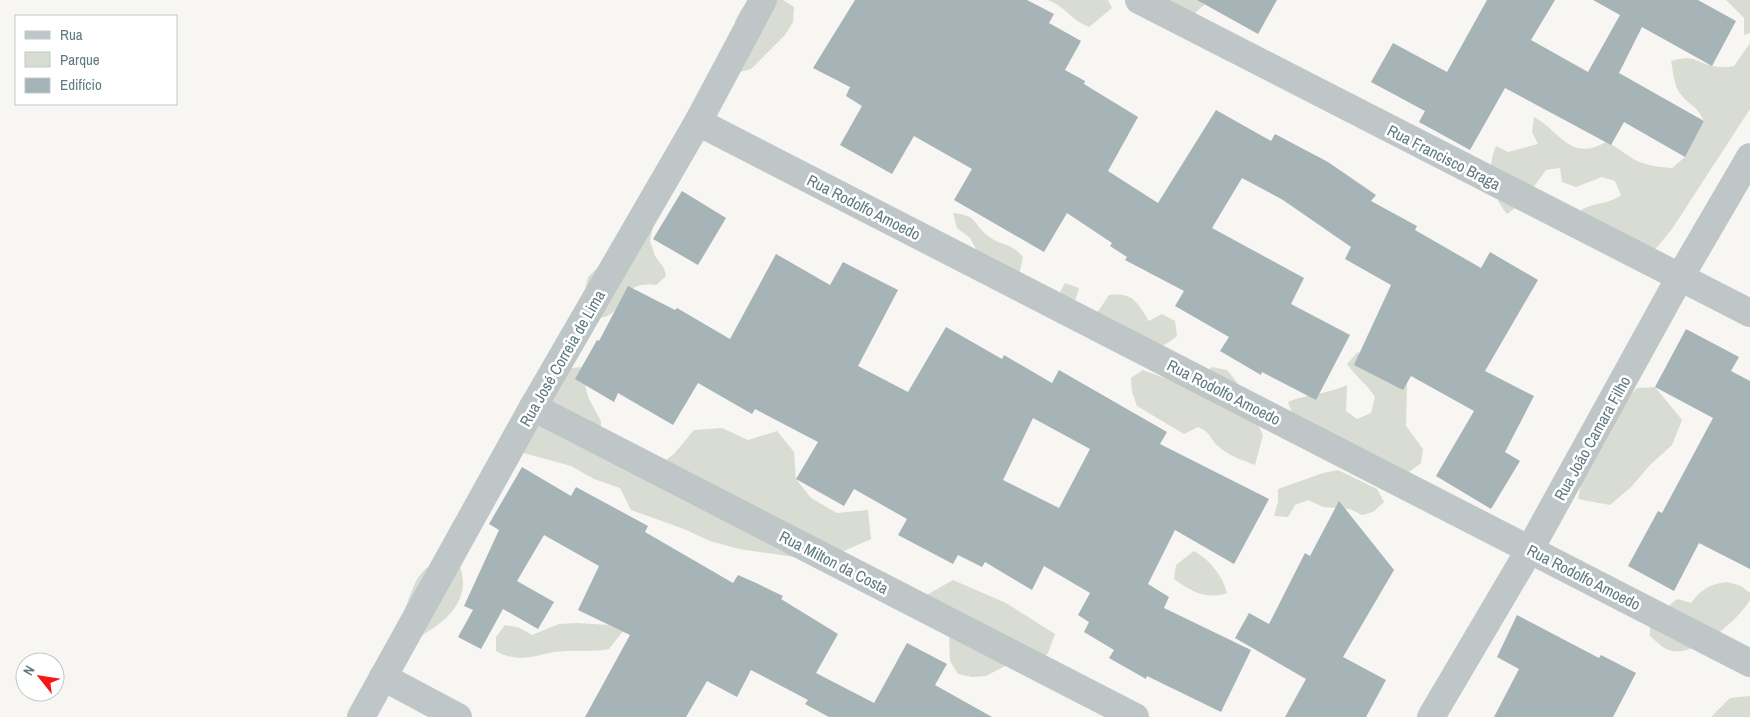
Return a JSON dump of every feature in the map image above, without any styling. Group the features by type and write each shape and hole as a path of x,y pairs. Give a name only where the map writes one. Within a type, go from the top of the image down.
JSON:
{"street":[{"name":"Rua José Correia de Lima","path":"361,717 533,408 698,122 763,0"},
{"name":"Rua Francisco Braga","path":"1139,0 1750,313"},
{"name":"Rua Rodolfo Amoedo","path":"698,122 1750,663"},
{"name":"Rua João Camara Filho","path":"1431,717 1530,549 1680,277 1750,156"},
{"name":"Rua Milton da Costa","path":"533,408 1135,717"},
{"path":"383,677 458,717"}],"green space":[{"path":"754,0 783,0 794,7 793,22 785,35 751,69 736,73 740,31 735,21 742,8"},
{"path":"1048,0 1108,0 1112,8 1089,27"},
{"path":"1150,0 1210,0 1182,24"},
{"path":"1726,0 1750,0 1750,33 1744,35 1744,18"},
{"path":"1750,43 1750,109 1672,229 1653,252 1600,233 1581,210 1592,205 1610,201 1621,195 1615,181 1602,177 1576,187 1562,182 1560,168 1546,170 1521,204 1507,214 1502,207 1494,190 1491,173 1491,164 1496,146 1508,152 1538,144 1532,132 1534,117 1575,147 1584,149 1606,142 1645,164 1672,168 1685,157 1704,121 1677,89 1671,61 1690,58 1716,67 1734,66"},
{"path":"644,188 653,226 650,241 655,256 664,268 666,276 656,285 634,287 615,310 609,315 600,318 584,294 588,277 599,266"},
{"path":"953,213 971,218 992,239 1013,248 1023,257 1020,271 1013,279 977,251 970,238 957,228"},
{"path":"1065,283 1079,288 1075,301 1078,316 1091,322 1109,295 1124,295 1134,300 1149,321 1162,314 1175,321 1177,336 1157,348 1138,350 1120,343 1102,328 1088,329 1062,324 1057,303"},
{"path":"1358,352 1385,363 1407,383 1406,426 1423,449 1421,463 1409,472 1293,415 1288,402 1347,385 1346,411 1357,419 1371,413 1375,397 1347,364"},
{"path":"581,367 588,397 601,421 600,448 650,472 674,454 694,430 722,428 748,440 777,431 794,452 796,479 811,498 837,513 868,510 871,539 821,561 739,549 710,541 684,529 631,510 620,488 594,479 571,466 513,450 552,371"},
{"path":"1212,367 1227,370 1236,381 1263,435 1255,465 1226,452 1206,432 1198,427 1184,434 1137,406 1132,392 1131,378 1143,370 1170,380 1200,376"},
{"path":"1655,387 1682,420 1672,445 1650,465 1631,487 1610,505 1578,499 1584,469 1616,412 1637,388"},
{"path":"1338,470 1377,489 1384,502 1373,512 1362,515 1350,509 1323,507 1308,500 1295,505 1288,517 1274,516 1278,502 1278,489 1323,473"},
{"path":"1194,551 1215,569 1227,593 1212,596 1199,594 1174,579 1176,565"},
{"path":"443,559 457,560 462,574 463,586 460,597 455,608 447,617 415,639 404,611 421,573"},
{"path":"953,580 1006,603 1055,634 1048,653 1037,665 1009,664 986,676 972,677 958,674 950,661 949,632 923,597"},
{"path":"1727,582 1741,586 1750,593 1750,600 1736,617 1716,635 1693,648 1682,651 1666,649 1650,636 1650,621 1677,599 1691,603 1707,588"},
{"path":"559,624 608,625 623,631 609,649 603,650 555,652 523,658 496,651 496,637 505,625 520,628 532,635"},
{"path":"1750,696 1750,717 1711,717 1730,698"}],"building":[{"path":"855,0 1027,0 1054,14 1049,23 1081,41 1065,70 1085,81 1084,84 1138,117 1108,171 1158,203 1216,110 1271,141 1275,134 1328,162 1376,195 1371,201 1417,226 1415,230 1481,268 1490,252 1538,280 1485,371 1534,396 1505,452 1520,461 1491,509 1436,476 1474,411 1411,376 1403,390 1354,365 1391,285 1345,259 1351,247 1283,200 1242,178 1212,228 1304,278 1291,304 1350,335 1316,400 1262,372 1261,375 1220,351 1229,337 1175,306 1184,291 1125,260 1127,257 1110,246 1112,243 1067,213 1044,252 954,200 972,169 914,136 892,174 840,145 862,106 846,96 850,87 813,68"},
{"path":"1197,0 1277,0 1258,34"},
{"path":"1487,0 1555,0 1531,40 1588,72 1620,15 1593,0 1698,0 1736,21 1712,66 1642,27 1619,73 1704,121 1685,157 1624,122 1611,145 1505,88 1470,150 1419,122 1425,111 1371,82 1393,43 1447,72"},
{"path":"682,191 726,218 698,265 653,239"},
{"path":"776,254 830,285 843,262 898,290 858,366 908,392 946,327 1002,359 1004,355 1052,383 1059,370 1167,432 1160,444 1269,499 1234,564 1175,530 1148,584 1169,597 1164,608 1251,650 1221,712 1147,676 1146,679 1109,658 1114,650 1084,632 1089,622 1078,615 1090,593 1044,566 1032,590 985,562 982,567 958,555 953,564 898,535 907,519 854,489 844,506 796,479 818,442 755,409 752,414 698,383 673,425 618,393 614,402 575,379 597,340 599,341 628,286 675,310 677,308 730,339","holes":["1033,418 1090,449 1059,508 1003,480"]},
{"path":"1686,329 1739,357 1731,371 1750,381 1750,569 1699,543 1674,591 1628,566 1658,511 1662,513 1713,418 1655,387"},
{"path":"522,467 571,496 576,487 648,526 645,532 733,583 738,575 783,596 781,599 838,634 816,673 874,703 907,643 947,664 935,685 992,717 829,717 805,704 808,700 751,670 737,697 707,681 686,717 585,717 630,635 578,610 599,566 544,535 517,581 554,602 538,629 503,609 481,649 458,637 473,610 464,606 499,530 489,524"},
{"path":"1339,501 1394,570 1343,657 1386,680 1366,717 1285,717 1306,679 1235,638 1249,613 1269,624 1305,553 1310,556"},
{"path":"1517,615 1599,658 1601,655 1636,673 1613,717 1494,717 1519,669 1497,657"}]}
